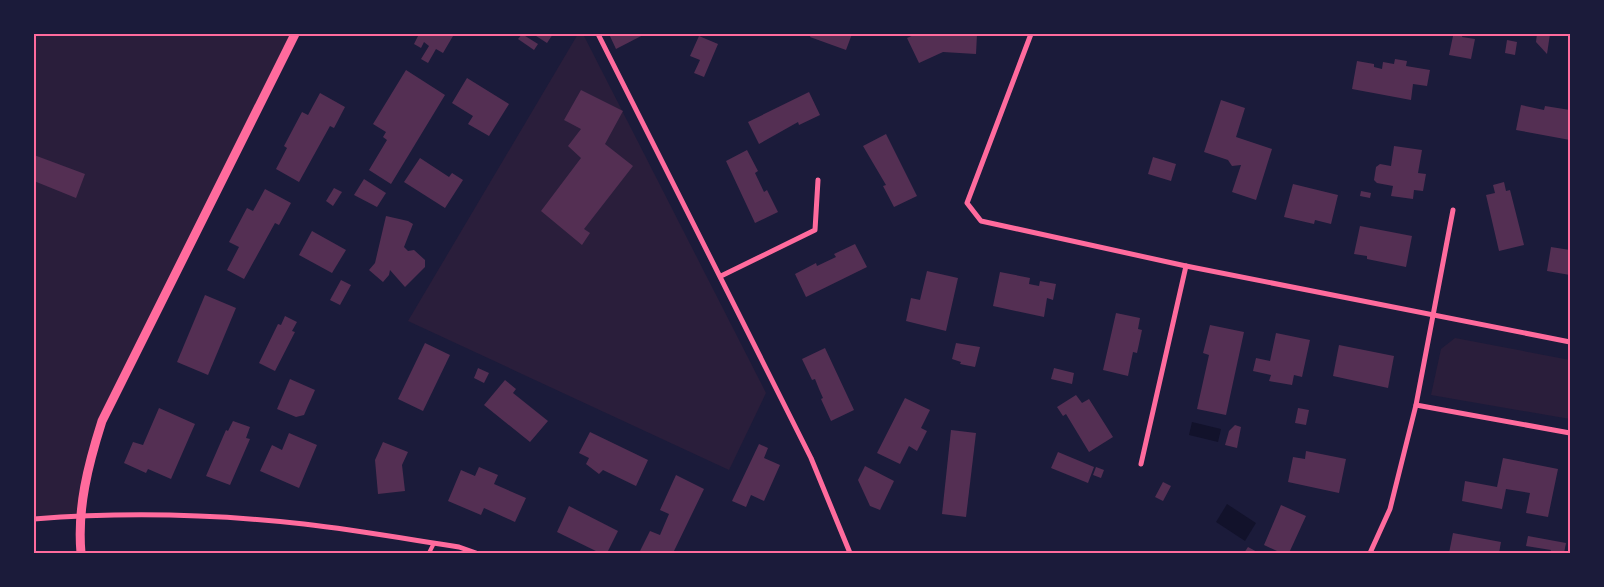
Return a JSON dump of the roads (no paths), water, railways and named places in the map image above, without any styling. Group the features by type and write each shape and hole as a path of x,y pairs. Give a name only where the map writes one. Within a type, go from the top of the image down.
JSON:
{"street":[{"path":"80,553 80,515 89,463 102,421 295,34"},
{"path":"598,34 811,458 850,553"},
{"path":"1031,34 967,203 981,222 1186,266 1432,313 1570,342"},
{"path":"721,276 815,230 818,180"},
{"path":"1370,553 1390,509 1416,404 1453,210"},
{"path":"1141,464 1186,266"},
{"path":"1416,404 1570,432"},
{"path":"34,519 80,515 178,515 304,524 459,547 476,553"}],"lane":[{"path":"430,553 434,543"}]}
